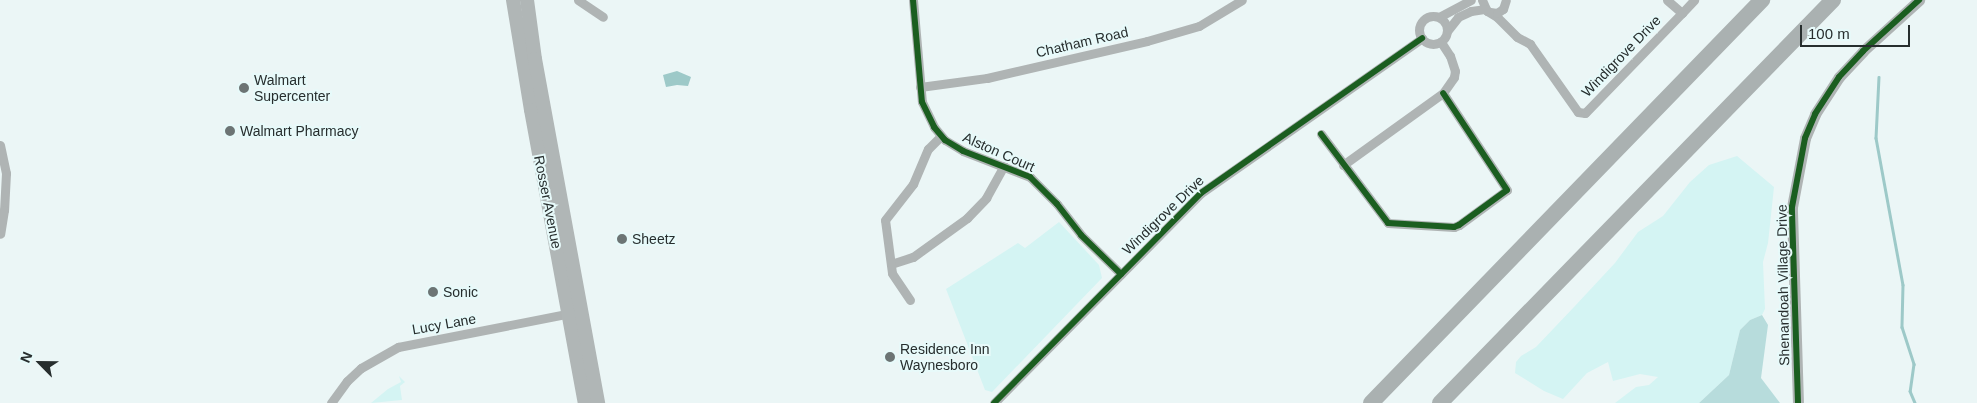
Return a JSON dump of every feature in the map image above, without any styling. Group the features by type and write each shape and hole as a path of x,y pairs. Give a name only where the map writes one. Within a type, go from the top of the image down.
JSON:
{"highway":[{"path":"1370,403 1762,0"},
{"path":"1440,403 1832,0"}],"main road":[{"name":"Rosser Avenue","path":"513,0 526,82 576,313 598,403"},
{"name":"Rosser Avenue","path":"527,0 576,313 585,403"}],"street":[{"path":"578,0 603,17"},
{"name":"Alston Court","path":"913,0 920,87 928,117 941,136 963,151 1022,172 1037,184 1081,236 1121,274"},
{"name":"Chatham Road","path":"920,87 987,78 1147,41 1199,26 1242,0"},
{"path":"1439,17 1471,0"},
{"path":"1482,0 1488,11"},
{"name":"Windigrove Drive","path":"1667,0 1682,13"},
{"name":"Windigrove Drive","path":"1488,11 1503,22 1518,37 1530,44 1578,112 1584,113 1694,0"},
{"name":"Shenandoah Village Drive","path":"1798,403 1792,207 1805,138 1815,114 1839,77 1863,51 1919,0"},
{"path":"1448,30 1445,22 1439,17 1430,16 1422,21 1419,30 1422,38 1431,44 1441,42 1448,30 1450,24 1458,17 1472,11 1497,12 1505,5"},
{"path":"1503,22 1505,5"},
{"name":"Windigrove Drive","path":"994,403 1212,184 1422,38"},
{"path":"1343,165 1443,93 1454,77 1454,71 1450,56 1441,42"},
{"path":"1321,134 1388,223 1459,226 1507,190 1443,93"},
{"path":"910,300 895,278 891,264 885,220 913,184 928,149 941,136"},
{"path":"0,145 6,173 4,210 0,234"},
{"path":"891,264 913,257 967,218 986,198 1004,166"},
{"name":"Lucy Lane","path":"331,403 347,381 361,368 398,347 576,313"}],"shaded area":[{"path":"677,71 691,77 688,86 666,87 663,75"},
{"path":"1737,156 1774,187 1768,243 1763,262 1765,309 1762,315 1750,320 1740,330 1729,375 1699,403 1615,403 1636,387 1649,385 1658,377 1640,374 1613,381 1608,362 1587,373 1563,399 1544,391 1515,373 1516,362 1521,356 1536,347 1574,307 1615,263 1638,232 1663,216 1690,182 1709,165"},
{"path":"1059,222 1099,265 1102,278 992,392 985,390 946,289 1018,243 1025,248"},
{"path":"1762,315 1768,325 1761,378 1780,403 1699,403 1729,375 1740,330 1750,320"},
{"path":"399,376 405,382 400,386 402,400 371,403 388,389 401,382"}],"waterway":[{"path":"1879,77 1876,138 1903,285 1902,327 1914,364 1910,391 1915,403"}],"cycle path":[{"path":"913,0 922,102 934,127 945,140 963,151 1030,177 1057,204 1081,235 1121,274"},
{"path":"1798,403 1792,207 1805,138 1815,114 1839,77 1863,51 1919,0"},
{"path":"994,403 1201,193 1422,38"},
{"path":"1321,134 1388,223 1454,227 1507,190 1443,93"}],"place":[{"name":"Walmart Supercenter","path":"244,88"},
{"name":"Walmart Pharmacy","path":"230,131"},
{"name":"Sheetz","path":"622,239"},
{"name":"Sonic","path":"433,292"},
{"name":"Residence Inn Waynesboro","path":"890,357"}]}
